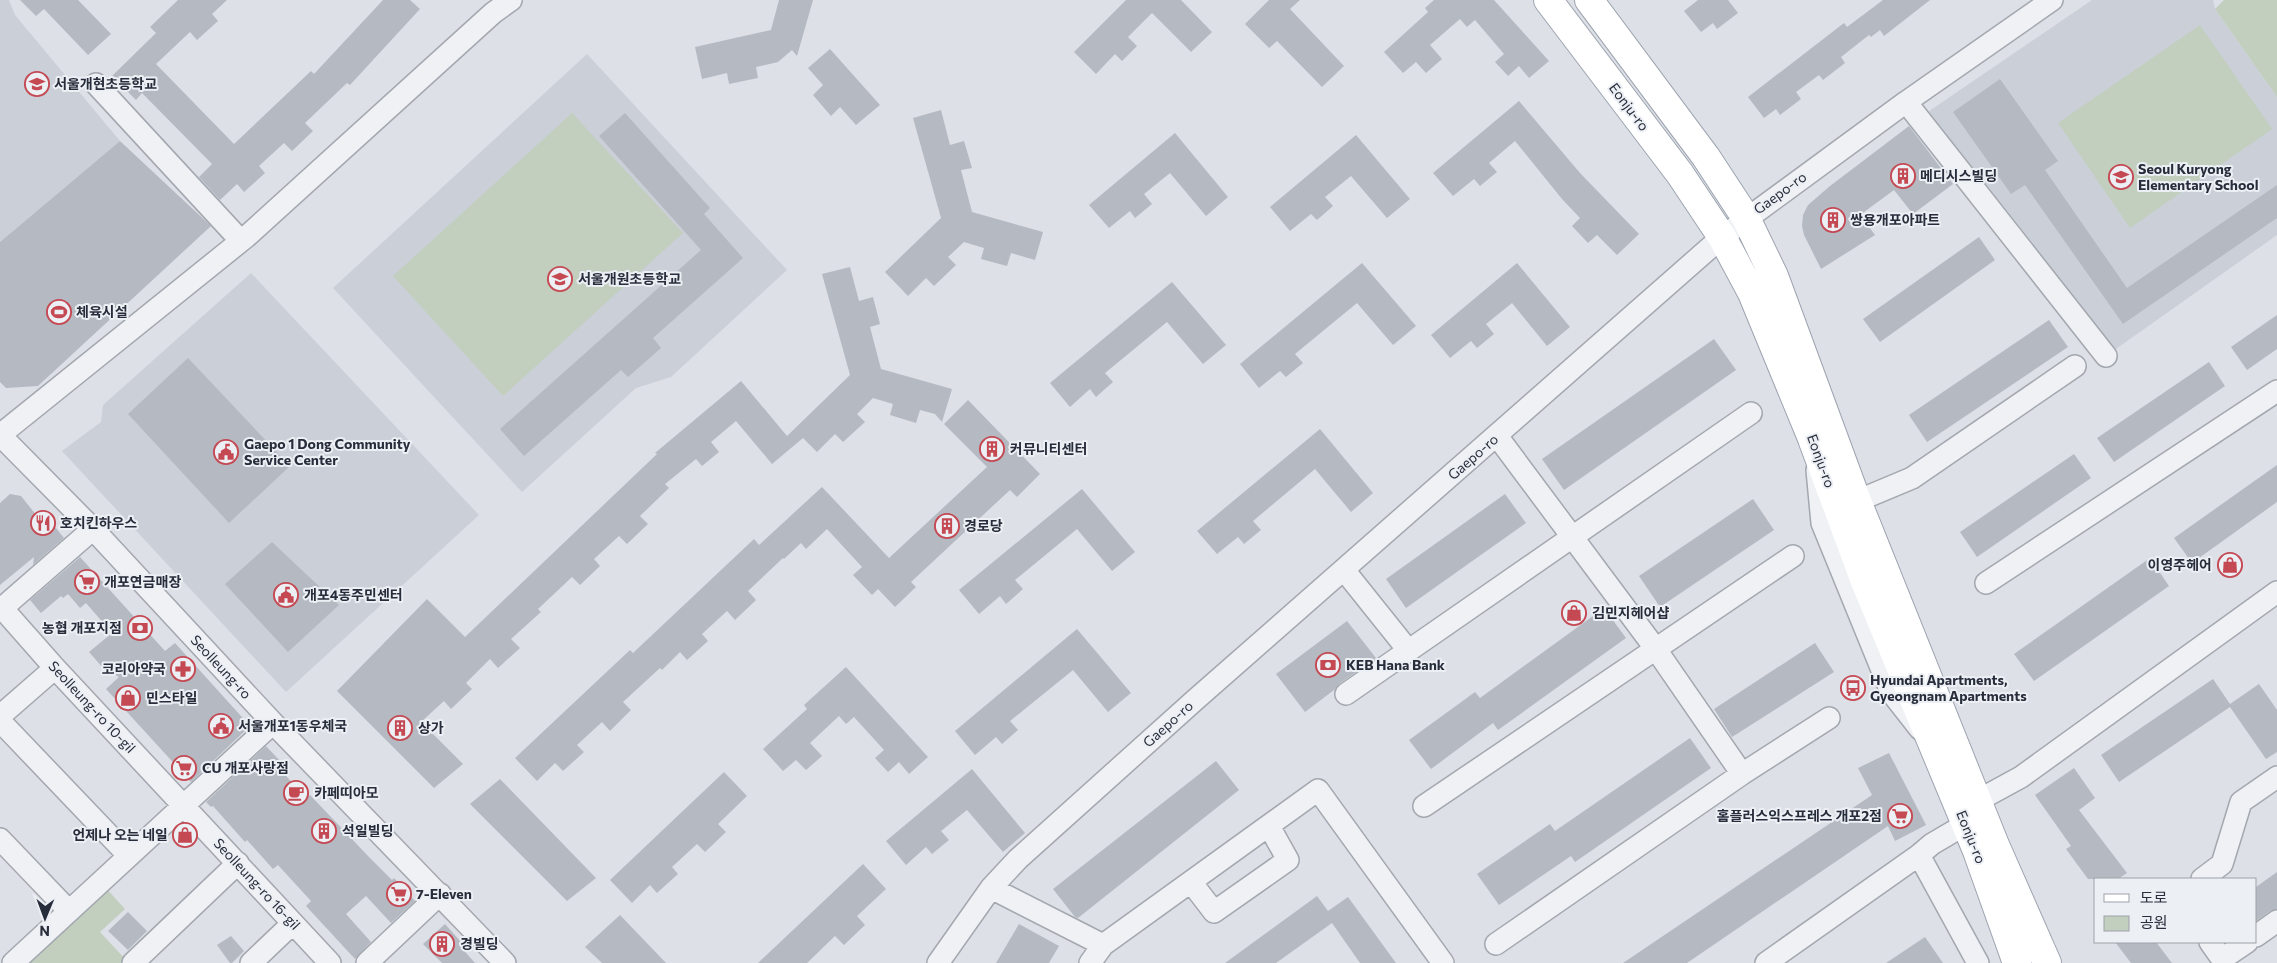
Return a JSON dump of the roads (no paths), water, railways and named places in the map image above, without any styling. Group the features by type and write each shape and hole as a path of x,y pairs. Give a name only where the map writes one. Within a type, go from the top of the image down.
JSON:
{"main road":[{"name":"Eonju-ro","path":"1548,0 1680,174 1722,238 1752,293 1811,436 1866,584 1930,742 1971,812 2047,963"},
{"name":"Eonju-ro","path":"1589,0 1706,157 1746,218 1774,276 1971,812 1977,851 2017,963"}],"street":[{"path":"0,435 242,241 493,13 511,0"},
{"name":"Gaepo-ro","path":"938,963 991,888 1018,859 1158,733 1722,238 1746,218 1906,102 2052,0"},
{"path":"96,84 242,241"},
{"path":"1906,102 2106,356"},
{"path":"1857,501 1912,478 2074,366"},
{"path":"1986,583 2277,391"},
{"path":"1346,694 1751,413"},
{"name":"Seolleung-ro","path":"0,435 92,529 273,723 505,963"},
{"path":"1497,436 1656,648 1742,774"},
{"path":"1,609 92,529"},
{"path":"1424,806 1793,556"},
{"path":"1344,570 1408,650"},
{"path":"1766,963 1919,855 1971,812 2277,592"},
{"name":"Seolleung-ro 10-gil","path":"1,609 184,805"},
{"path":"0,716 55,668"},
{"path":"1496,944 1742,774 1829,718"},
{"path":"0,721 129,856"},
{"path":"0,953 11,963 69,912 273,723"},
{"path":"2203,878 2222,864 2240,802 2277,777"},
{"path":"1090,963 1103,945 1318,790 1443,963"},
{"name":"Seolleung-ro 16-gil","path":"184,805 330,963"},
{"path":"1191,882 1214,912 1288,860 1269,826"},
{"path":"0,839 69,912"},
{"path":"1919,855 1978,963"},
{"path":"133,963 238,864"},
{"path":"991,888 1103,945"},
{"path":"367,963 440,894"},
{"path":"2257,935 2277,921"},
{"path":"251,963 293,923"},
{"path":"2211,943 2222,959 2246,943"}],"place":[{"name":"서울개현초등학교","path":"37,84"},
{"name":"메디시스빌딩","path":"1903,176"},
{"name":"Seoul Kuryong Elementary School","path":"2121,177"},
{"name":"쌍용개포아파트","path":"1833,220"},
{"name":"서울개원초등학교","path":"560,279"},
{"name":"체육시설","path":"59,312"},
{"name":"커뮤니티센터","path":"992,449"},
{"name":"Gaepo 1 Dong Community Service Center","path":"226,452"},
{"name":"호치킨하우스","path":"43,523"},
{"name":"경로당","path":"947,526"},
{"name":"이영주헤어","path":"2230,565"},
{"name":"개포연금매장","path":"87,582"},
{"name":"개포4동주민센터","path":"286,595"},
{"name":"김민지헤어샵","path":"1574,613"},
{"name":"농협 개포지점","path":"140,628"},
{"name":"KEB Hana Bank","path":"1328,665"},
{"name":"코리아약국","path":"183,669"},
{"name":"Hyundai Apartments, Gyeongnam Apartments","path":"1853,688"},
{"name":"민스타일","path":"128,698"},
{"name":"서울개포1동우체국","path":"221,726"},
{"name":"상가","path":"400,728"},
{"name":"CU 개포사랑점","path":"184,768"},
{"name":"카페띠아모","path":"296,793"},
{"name":"홈플러스익스프레스 개포2점","path":"1900,816"},
{"name":"석일빌딩","path":"324,831"},
{"name":"언제나 오는 네일","path":"185,835"},
{"name":"7-Eleven","path":"399,894"},
{"name":"경빌딩","path":"442,944"}]}
